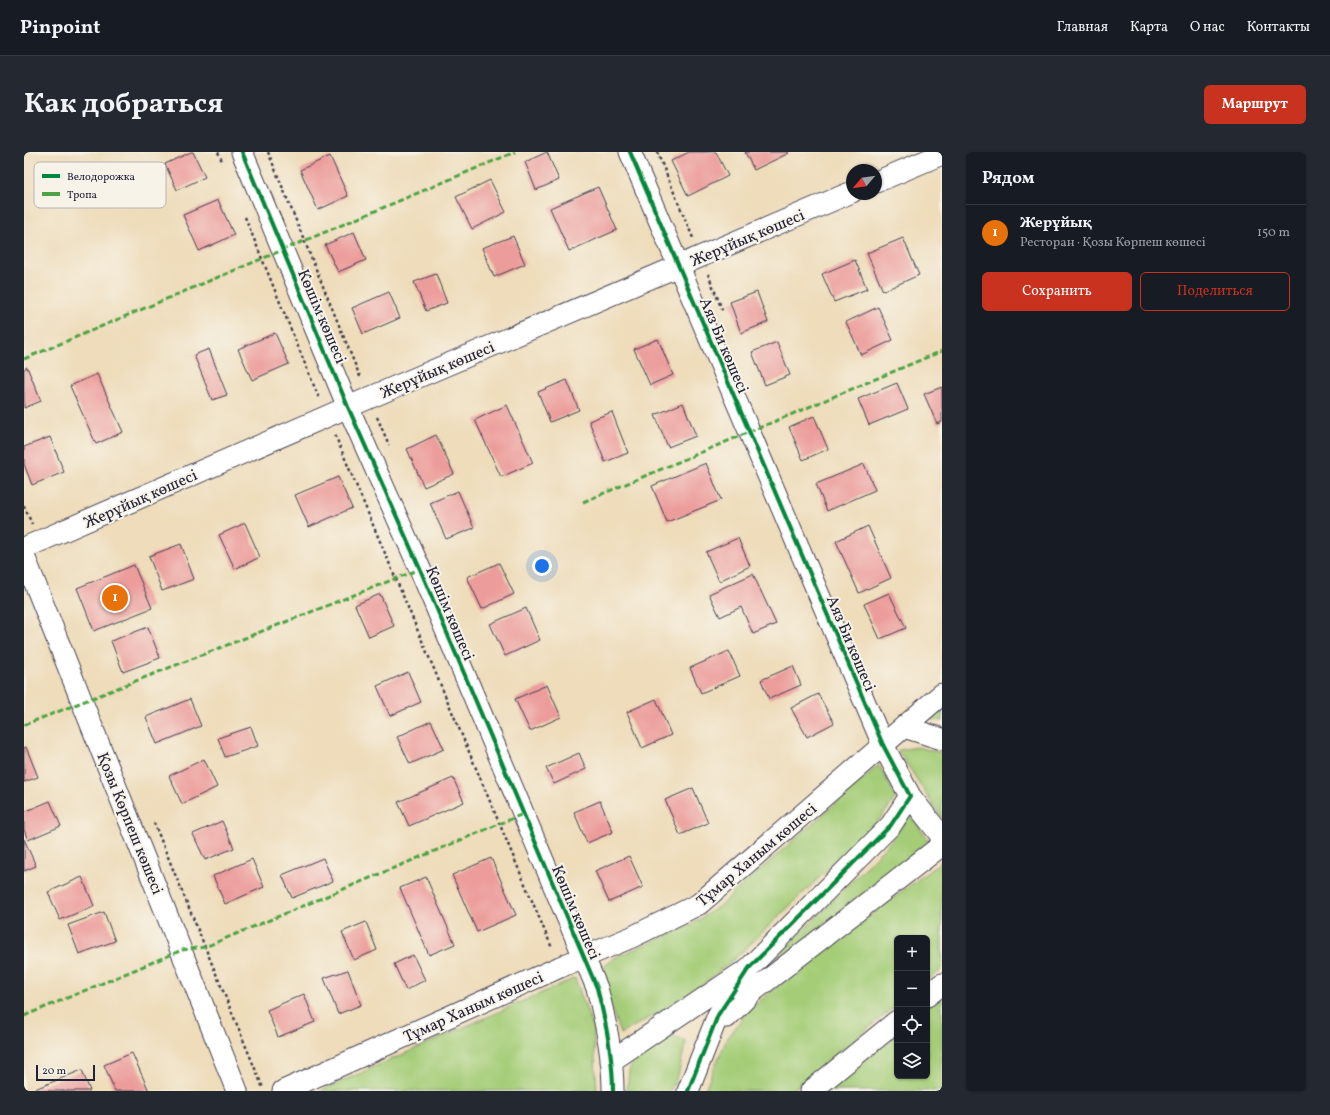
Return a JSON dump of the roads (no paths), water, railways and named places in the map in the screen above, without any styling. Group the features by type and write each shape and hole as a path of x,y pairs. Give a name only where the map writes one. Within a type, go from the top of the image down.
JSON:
{"street":[{"name":"Көшім көшесі","path":"242,152 348,407 420,569 596,988 604,1014 612,1061 613,1091"},
{"name":"Аяз Би көшесі","path":"630,152 882,745 910,796 942,837"},
{"path":"882,179 942,154"},
{"name":"Жерұйық көшесі","path":"24,548 326,416 846,195"},
{"name":"Қозы Көрпеш көшесі","path":"24,556 237,1091"},
{"name":"Тұмар Ханым көшесі","path":"283,1091 560,967 632,937 699,904 942,694"},
{"path":"904,727 938,736"},
{"path":"612,1061 749,968 891,825 910,796"},
{"path":"710,1034 752,993 942,845"},
{"path":"688,1091 718,1015 749,968"},
{"path":"930,994 942,984"},
{"path":"811,1091 894,1023"}],"place":[{"name":"Жерұйық","path":"115,598"}]}
